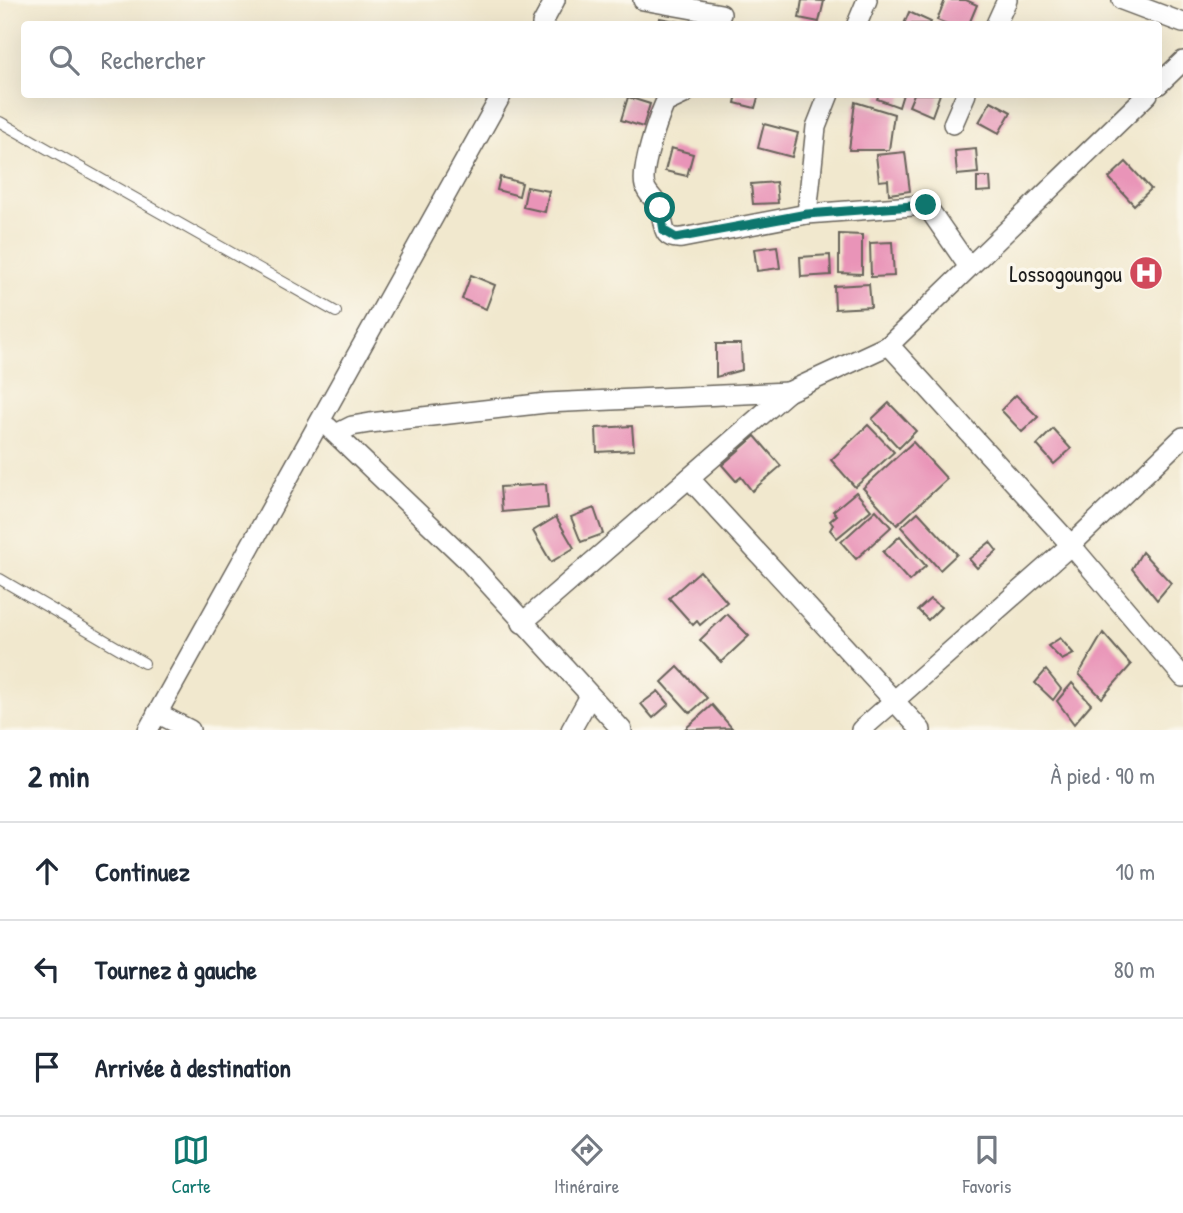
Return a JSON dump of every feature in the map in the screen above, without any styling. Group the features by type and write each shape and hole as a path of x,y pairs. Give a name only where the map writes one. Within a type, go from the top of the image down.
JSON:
{"street":[{"path":"543,21 555,0"},
{"path":"643,0 721,13"},
{"path":"858,21 867,0"},
{"path":"997,21 1007,0"},
{"path":"1122,0 1183,23"},
{"path":"1162,81 1183,61"},
{"path":"190,730 152,721 500,98"},
{"path":"676,98 666,103 644,177 646,190 660,208 666,234 682,238 807,214 926,205 969,267"},
{"path":"807,214 816,127 827,98"},
{"path":"953,124 964,98"},
{"path":"522,622 788,392 889,345 1144,98"},
{"path":"889,345 1071,545 1183,677"},
{"path":"338,433 352,426 370,423 546,403 788,392"},
{"path":"320,422 338,433 467,560 622,730"},
{"path":"862,730 1071,545 1183,437"},
{"path":"689,478 893,704 921,730"},
{"path":"571,730 590,696"}],"lane":[{"path":"0,121 336,312"},
{"path":"0,579 145,663"}],"building":[{"path":"802,0 824,1 819,21 799,18"},
{"path":"945,0 966,0 977,5 970,21 937,20"},
{"path":"909,12 929,21 905,21"},
{"path":"628,98 650,104 643,127 621,120"},
{"path":"736,98 758,98 755,108 735,103"},
{"path":"877,98 902,98 899,107"},
{"path":"912,98 939,98 932,116 909,106"},
{"path":"991,101 1011,112 999,133 979,122"},
{"path":"855,102 894,114 889,150 849,150"},
{"path":"764,124 798,133 792,157 758,148"},
{"path":"671,148 693,154 687,176 665,171"},
{"path":"976,149 978,173 957,175 955,151"},
{"path":"905,152 910,191 889,194 888,180 879,181 876,155"},
{"path":"1126,162 1151,189 1134,205 1109,178"},
{"path":"500,177 522,183 519,196 497,190"},
{"path":"977,177 990,177 991,191 977,192"},
{"path":"776,182 778,203 753,204 751,184"},
{"path":"527,187 549,191 545,212 523,207"},
{"path":"839,234 862,235 862,274 839,273"},
{"path":"892,242 894,276 871,277 870,243"},
{"path":"777,246 780,268 757,271 754,249"},
{"path":"830,255 831,275 801,277 800,257"},
{"path":"471,275 495,285 486,309 462,299"},
{"path":"869,284 871,307 835,309 834,286"},
{"path":"716,344 741,344 742,370 716,377"},
{"path":"1016,395 1038,417 1022,432 1001,410"},
{"path":"889,403 916,431 899,448 872,419"},
{"path":"868,425 894,452 855,487 831,460"},
{"path":"632,426 634,450 597,452 596,428"},
{"path":"1053,429 1071,449 1054,464 1037,445"},
{"path":"755,436 781,466 752,491 741,477 736,481 722,465"},
{"path":"913,442 947,479 897,525 863,488"},
{"path":"546,484 548,508 502,512 500,487"},
{"path":"856,492 871,510 837,538 830,530 833,525 830,521 837,515 833,511"},
{"path":"594,508 603,534 581,542 571,517"},
{"path":"876,510 891,527 856,559 841,542"},
{"path":"918,512 957,554 940,570 901,527"},
{"path":"556,517 574,548 551,562 533,531"},
{"path":"900,536 926,566 909,581 883,552"},
{"path":"990,542 997,551 977,568 969,559"},
{"path":"1142,552 1171,583 1157,600 1132,569"},
{"path":"700,571 727,602 700,625 697,621 693,625 669,598"},
{"path":"930,599 941,607 928,620 918,610"},
{"path":"727,614 749,636 721,662 700,640"},
{"path":"1103,633 1131,665 1102,698 1079,674"},
{"path":"1060,638 1074,654 1062,660 1048,646"},
{"path":"678,667 707,698 690,713 662,682"},
{"path":"1046,670 1061,689 1053,700 1035,683"},
{"path":"1072,683 1091,704 1074,724 1057,701"},
{"path":"658,691 669,704 653,718 641,704"},
{"path":"712,705 732,728 684,730"}],"place":[{"name":"Lossogoungou","path":"1146,273"}],"route":[{"path":"660,208 666,234 682,238 807,214 926,205"}]}
